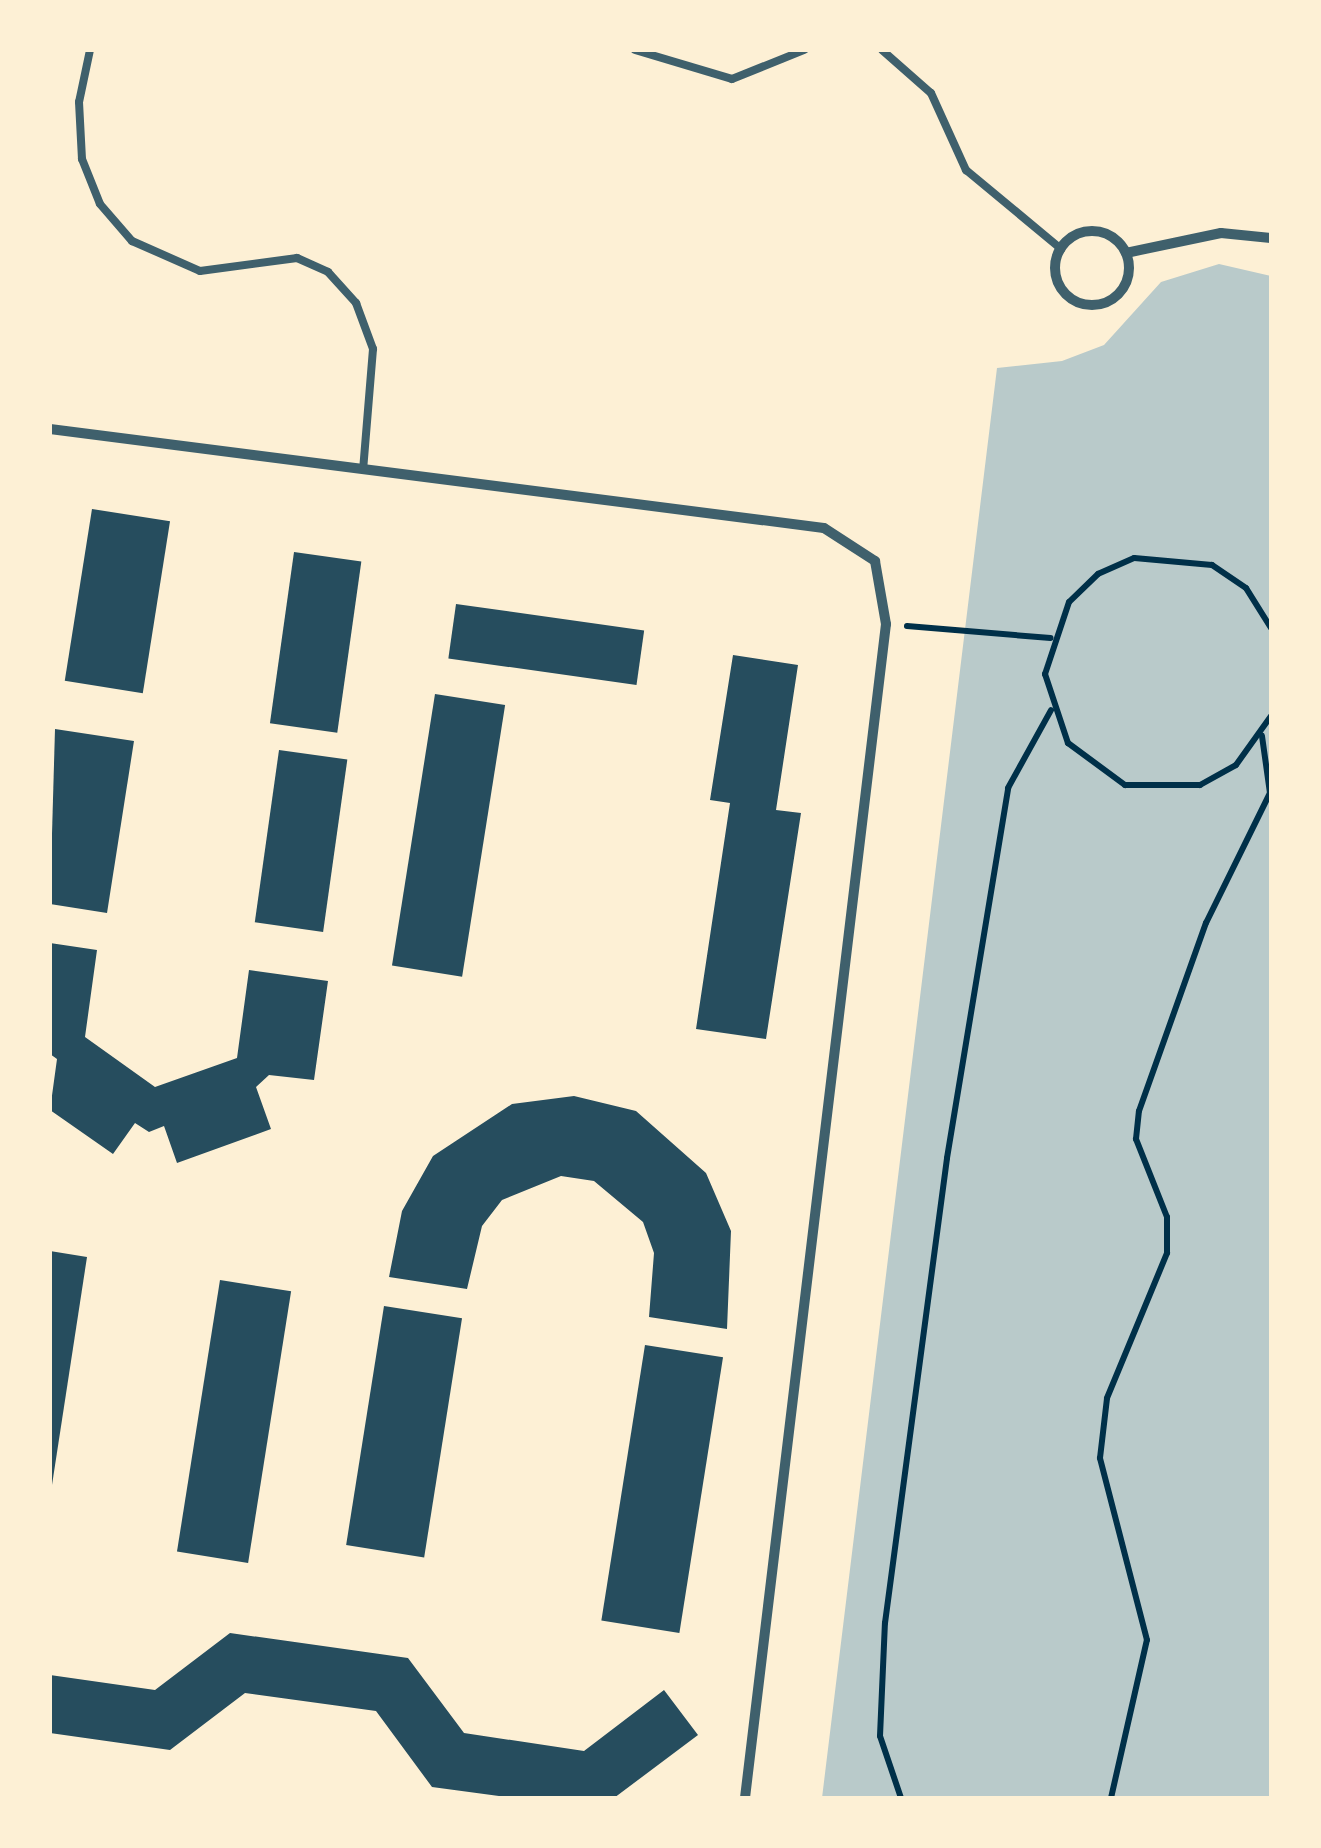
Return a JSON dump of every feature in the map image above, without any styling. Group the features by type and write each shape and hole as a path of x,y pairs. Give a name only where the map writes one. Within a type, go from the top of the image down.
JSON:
{"street":[{"path":"1088,231 1110,236 1126,252 1122,290 1088,305 1058,283 1061,249 1088,231"},
{"path":"1126,252 1221,232 1271,238"},
{"path":"50,429 824,528 875,561 886,624 744,1798"}],"lane":[{"path":"90,50 79,102 82,159 100,204 132,241 200,272 298,258 328,272 356,303 373,349 363,470"},
{"path":"634,50 732,79 804,50"},
{"path":"882,50 930,93 966,170 1061,249"}],"path":[{"path":"901,1798 880,1736 885,1623 947,1158 1008,788 1051,710 1050,638 1098,574 1174,555 1246,588 1271,628"},
{"path":"886,624 1050,638"},
{"path":"1051,710 1093,769 1161,791 1236,766 1262,736 1271,716"},
{"path":"1111,1798 1147,1640 1100,1458 1107,1398 1167,1253 1167,1217 1136,1139 1139,1110 1206,924 1270,793 1262,736"}],"shaded area":[{"path":"1219,264 1271,276 1271,1798 822,1798 997,368 1062,361 1104,345 1161,282"}],"building":[{"path":"92,509 170,521 143,693 65,681"},
{"path":"294,552 361,561 337,733 270,723"},
{"path":"456,604 644,630 636,685 448,658"},
{"path":"733,655 798,665 776,810 801,813 766,1039 696,1029 730,803 710,800"},
{"path":"435,694 505,705 462,977 392,966"},
{"path":"55,729 134,741 107,913 50,904"},
{"path":"279,750 347,760 323,932 255,922"},
{"path":"50,943 97,950 85,1037 155,1087 237,1058 249,970 328,981 314,1080 269,1075 256,1087 271,1129 177,1163 164,1126 149,1132 135,1123 113,1154 50,1110 57,1059 50,1054"},
{"path":"574,1096 636,1111 706,1173 731,1231 727,1329 649,1317 654,1253 643,1222 594,1181 561,1176 502,1200 482,1226 467,1289 389,1277 402,1211 433,1156 512,1104"},
{"path":"50,1251 87,1257 52,1485 50,1484"},
{"path":"220,1280 291,1291 248,1563 177,1552"},
{"path":"384,1306 462,1318 424,1557 346,1545"},
{"path":"645,1345 723,1357 679,1633 601,1621"},
{"path":"230,1633 408,1658 464,1733 584,1751 664,1690 698,1735 614,1798 514,1798 432,1787 376,1711 245,1693 170,1750 50,1733 50,1675 155,1690"}]}
